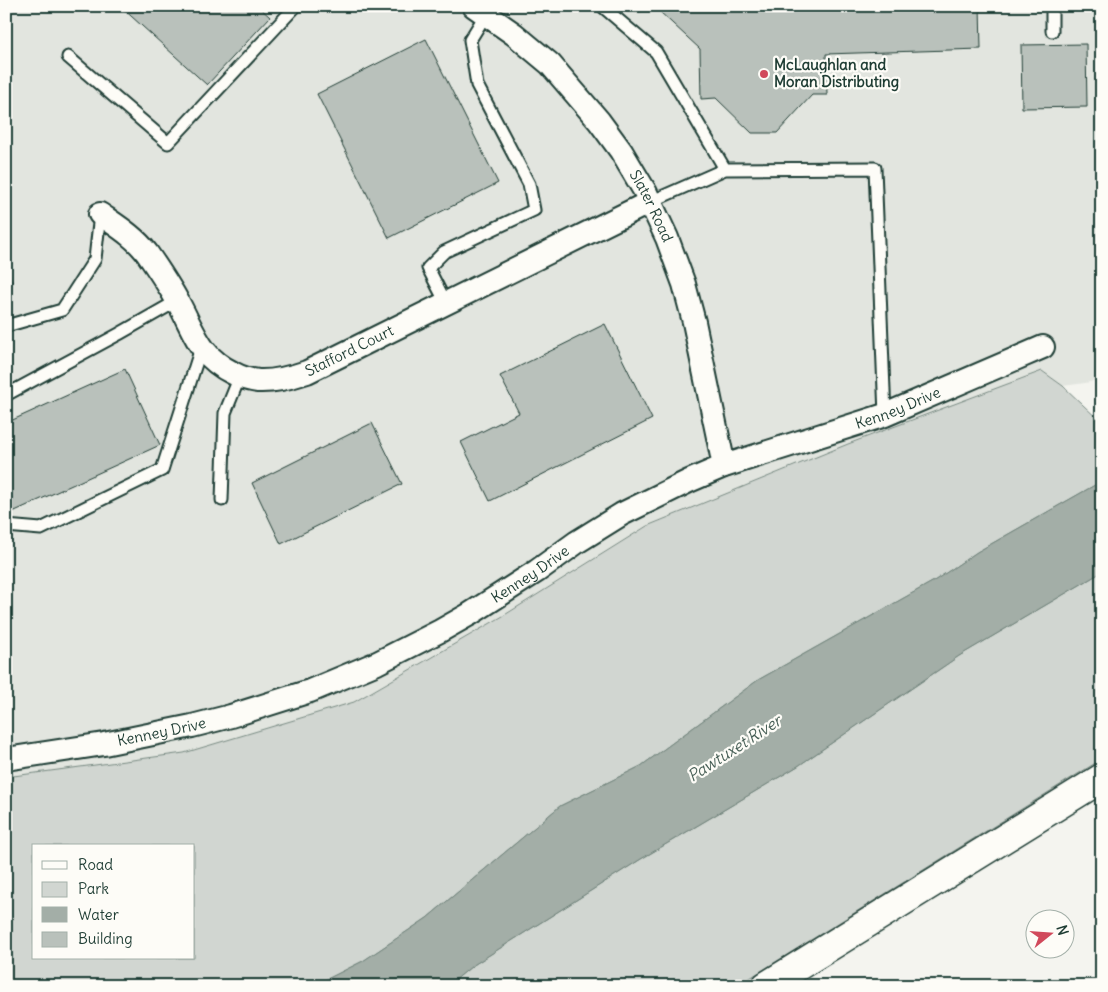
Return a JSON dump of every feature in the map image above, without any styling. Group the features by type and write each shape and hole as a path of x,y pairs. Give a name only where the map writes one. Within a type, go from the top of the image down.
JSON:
{"highway":[{"path":"766,986 1102,778"}],"street":[{"name":"Slater Road","path":"480,10 514,34 550,64 575,91 621,151 650,202 667,238 684,284 694,322 724,466"},
{"name":"Stafford Court","path":"100,214 135,240 146,251 158,268 202,348 208,355 222,367 240,376 258,381 291,377 307,372 650,202"},
{"name":"Kenney Drive","path":"6,760 104,744 192,726 310,692 377,663 440,631 537,571 622,514 689,481 724,466 886,415 1043,347"}],"lane":[{"path":"68,57 168,143 296,6"},
{"path":"602,6 656,52 725,169"},
{"path":"1052,6 1052,31"},
{"path":"446,303 428,268 444,252 534,210 529,184 477,85 470,40 480,10"},
{"path":"650,202 725,169 875,168 886,415"},
{"path":"6,326 62,310 96,259 100,214"},
{"path":"6,395 177,301"},
{"path":"6,526 41,529 162,470 202,348"},
{"path":"222,500 225,413 240,376"}],"shaded area":[{"path":"6,6 1102,6 1102,379 1063,386 1042,371 848,444 647,526 503,616 354,702 184,753 6,777"}],"green space":[{"path":"1042,371 1063,386 1102,423 1102,481 977,552 934,581 758,680 641,766 560,806 427,918 363,961 314,986 6,986 6,777 184,753 354,702 503,616 647,526 848,444"},
{"path":"1102,572 1102,759 737,986 448,986 472,966 641,859 798,766 959,656"}],"water":[{"name":"Pawtuxet River","path":"1102,481 1102,572 959,656 798,766 641,859 472,966 448,986 313,986 363,961 427,918 560,806 641,766 758,680 934,581 977,552"}],"building":[{"path":"120,6 258,6 270,17 207,85"},
{"name":"McLaughlan and Moran Distributing","path":"627,6 980,6 981,49 826,54 827,95 812,95 777,133 752,133 716,98 701,99 700,49 659,11 627,12"},
{"path":"426,39 498,183 389,238 317,94"},
{"path":"1086,44 1087,107 1022,108 1021,45"},
{"path":"6,261 12,282 6,284"},
{"path":"605,324 652,419 490,501 461,442 519,413 500,376"},
{"path":"125,369 160,445 6,515 6,423"},
{"path":"372,423 402,484 281,544 252,483"}],"place":[{"name":"McLaughlan and Moran Distributing","path":"764,74"}]}
